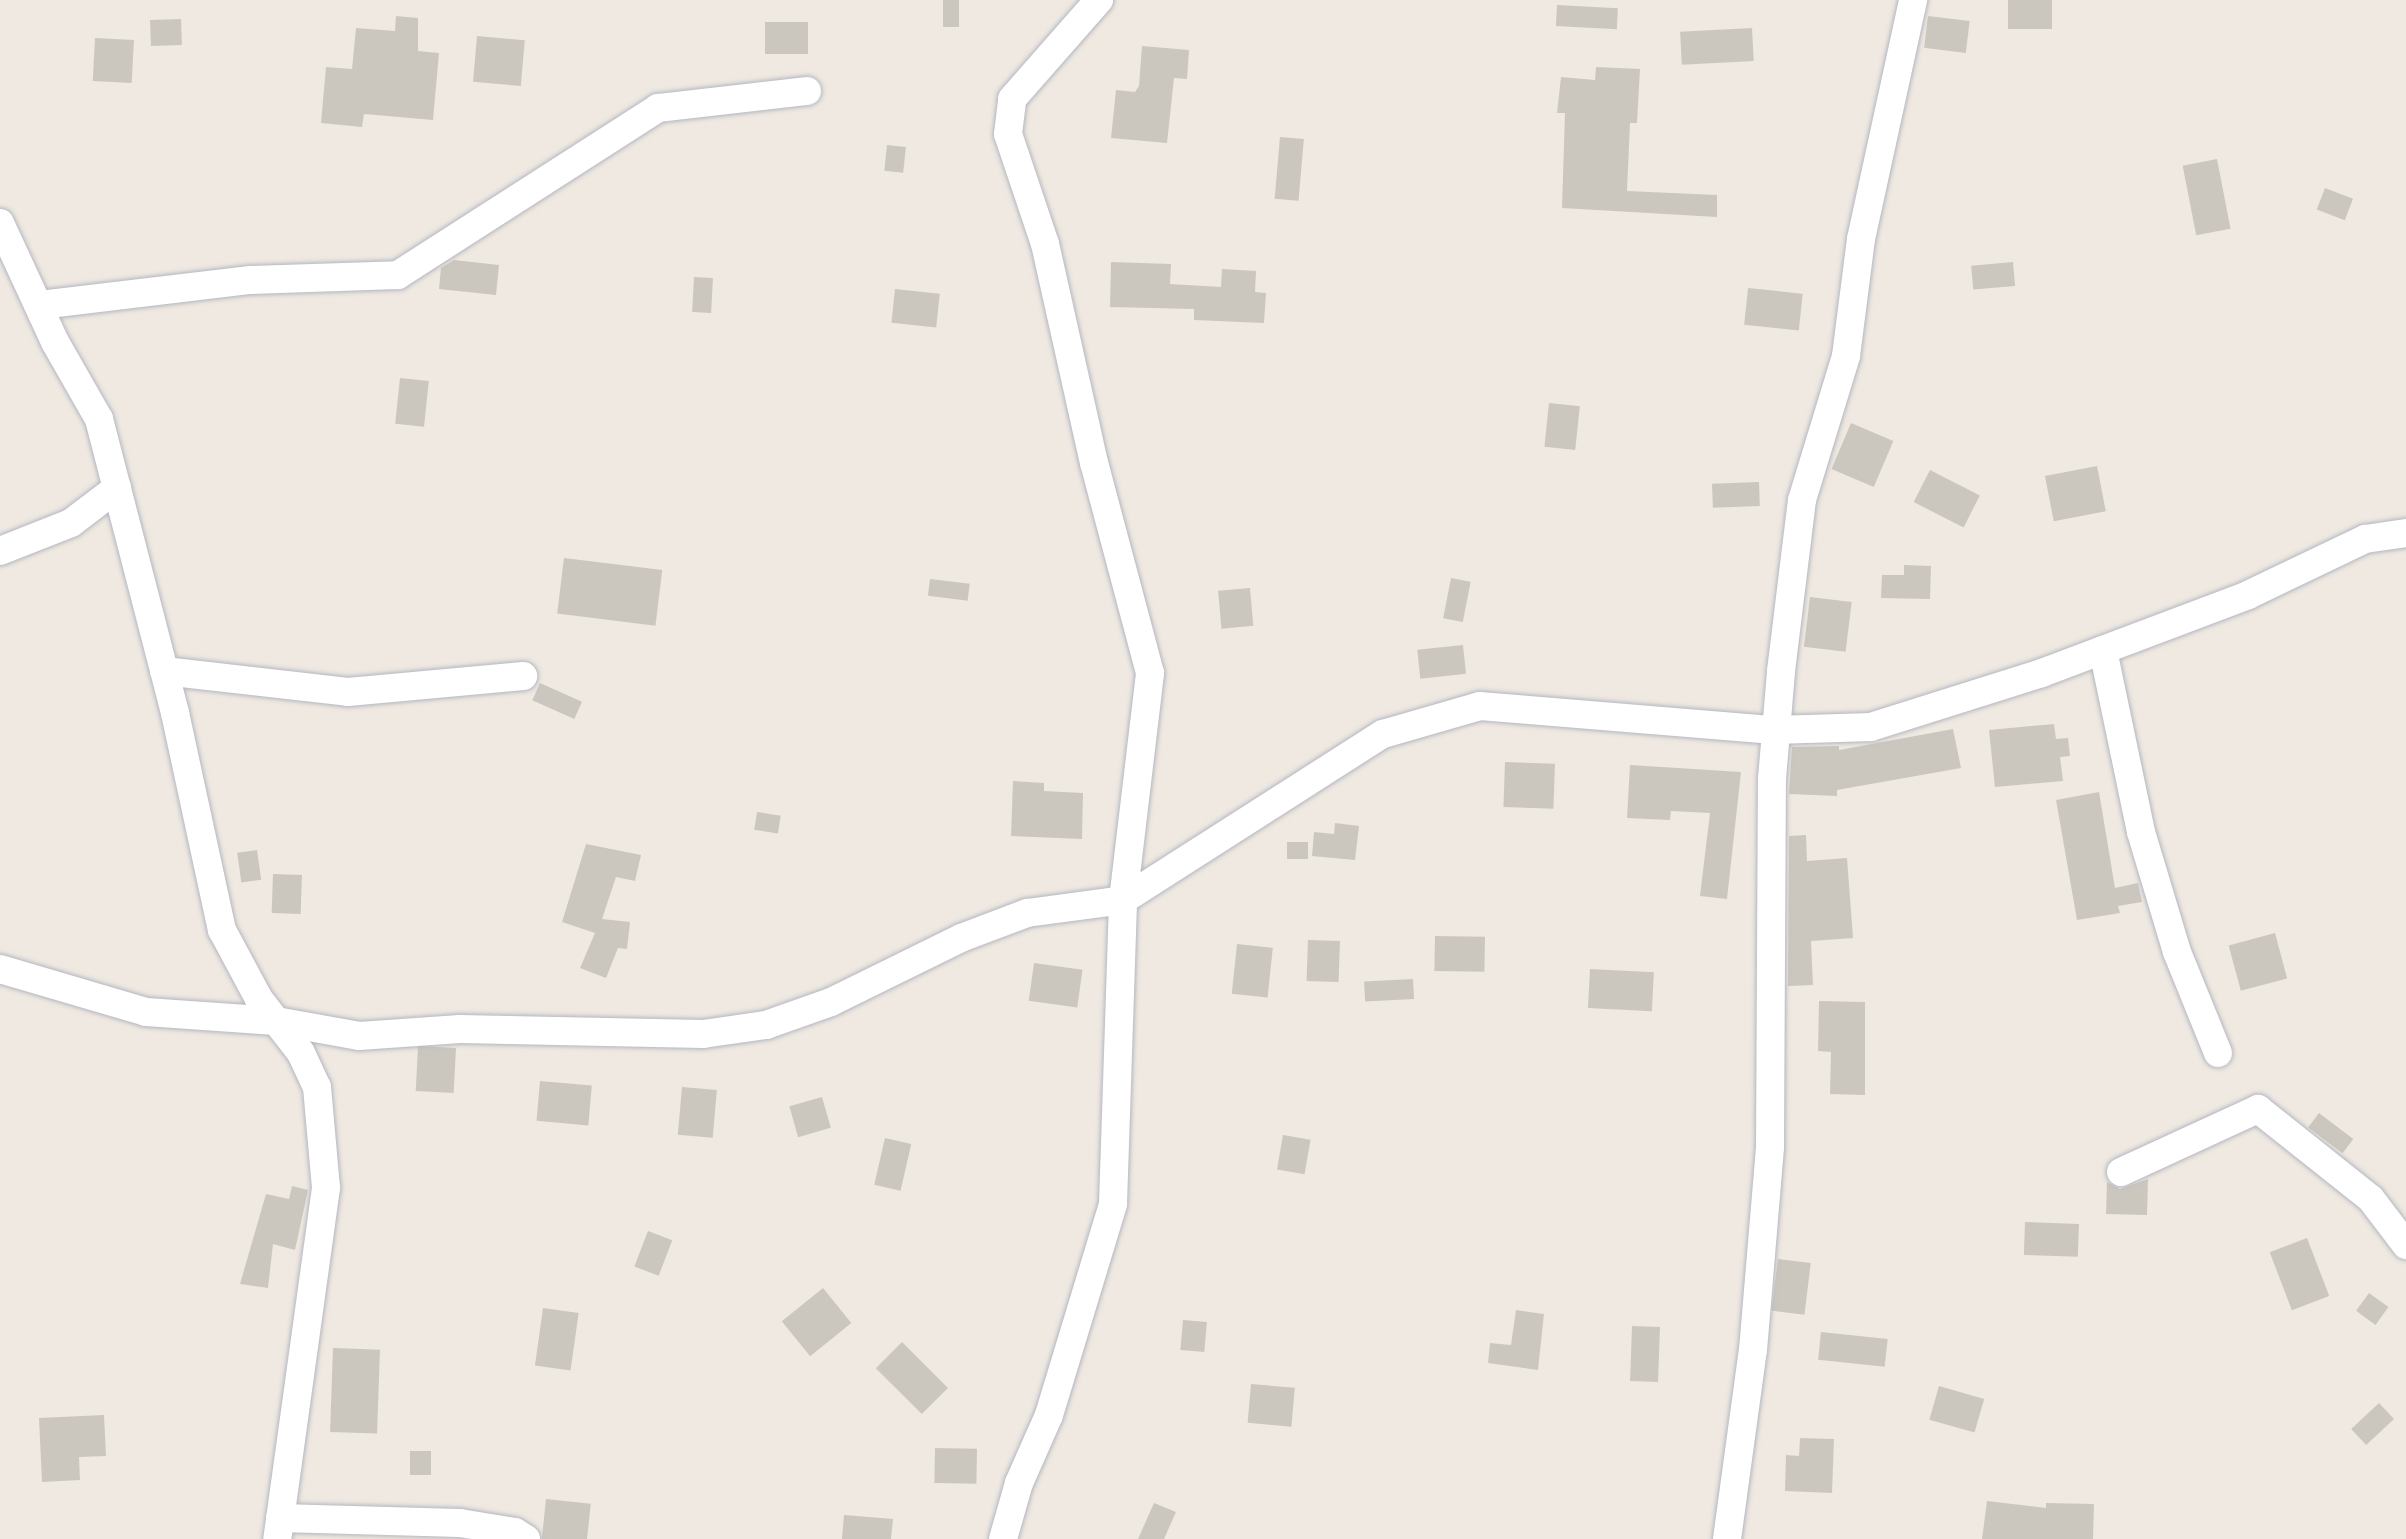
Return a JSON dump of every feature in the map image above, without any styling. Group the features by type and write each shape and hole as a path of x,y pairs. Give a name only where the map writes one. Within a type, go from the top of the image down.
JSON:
{"street":[{"path":"1003,1539 1019,1482 1048,1415 1112,1204 1121,1049 1123,900 1150,673 1094,464 1044,244 1008,134 1012,100 1100,0"},
{"path":"1727,1539 1753,1350 1770,1147 1768,972 1774,730 1802,500 1846,356 1860,239 1913,0"},
{"path":"40,304 250,280 398,275 658,108 807,91"},
{"path":"0,222 98,420 164,671 222,930 276,1020 301,1053 317,1087 326,1188 278,1528 460,1523 515,1532 526,1539"},
{"path":"0,551 72,523 117,488"},
{"path":"0,969 146,1012 276,1020 358,1036 460,1029 703,1034 766,1025 831,1002 962,938 1028,913 1123,900 1383,734 1480,706 1774,730 1870,727 1902,721 2248,595 2365,540 2406,533"},
{"path":"2103,650 2140,832 2178,952 2218,1053"},
{"path":"164,671 348,692 523,676"},
{"path":"2121,1172 2258,1109 2372,1199 2406,1245"}],"building":[{"path":"943,0 959,0 959,27 943,27"},
{"path":"2008,0 2052,0 2052,29 2008,29"},
{"path":"1557,5 1618,8 1617,29 1556,26"},
{"path":"396,16 418,18 418,51 439,53 433,120 364,114 362,127 321,123 326,67 352,69 356,28 395,31"},
{"path":"1928,16 1970,21 1966,53 1924,48"},
{"path":"181,19 182,45 151,46 150,20"},
{"path":"765,22 808,22 808,54 765,54"},
{"path":"1752,28 1754,61 1682,65 1680,32"},
{"path":"477,36 525,40 521,86 473,82"},
{"path":"95,38 134,40 132,83 93,81"},
{"path":"1142,46 1189,50 1187,79 1174,78 1167,143 1111,138 1116,90 1135,92 1139,86"},
{"path":"1596,67 1640,69 1637,123 1630,123 1627,191 1717,195 1717,217 1562,208 1565,113 1557,113 1561,77 1595,80"},
{"path":"1280,137 1304,139 1299,201 1275,199"},
{"path":"887,145 906,147 903,173 884,171"},
{"path":"2217,159 2231,229 2196,235 2183,166"},
{"path":"2325,188 2353,199 2345,220 2317,209"},
{"path":"454,260 499,265 496,295 439,289 441,268"},
{"path":"1111,262 1171,264 1170,284 1221,287 1222,269 1256,271 1255,292 1266,293 1264,323 1194,320 1194,309 1110,307"},
{"path":"2013,262 2015,286 1973,290 1971,266"},
{"path":"694,277 713,278 711,313 692,312"},
{"path":"1748,288 1803,294 1799,331 1744,325"},
{"path":"895,289 940,294 936,328 891,323"},
{"path":"400,378 429,381 424,427 395,424"},
{"path":"1549,403 1580,406 1575,450 1544,447"},
{"path":"1851,423 1893,441 1874,487 1831,469"},
{"path":"2097,466 2106,511 2054,521 2045,476"},
{"path":"1930,470 1980,495 1964,527 1914,502"},
{"path":"1759,482 1760,506 1713,508 1712,484"},
{"path":"564,558 662,570 655,626 557,614"},
{"path":"1904,565 1931,566 1930,599 1881,598 1882,575 1904,575"},
{"path":"1451,578 1471,582 1463,622 1443,618"},
{"path":"930,579 970,584 968,601 928,596"},
{"path":"1250,588 1253,626 1221,629 1218,591"},
{"path":"1810,597 1852,602 1846,652 1804,647"},
{"path":"1463,645 1466,674 1420,679 1417,650"},
{"path":"540,683 582,702 574,719 532,700"},
{"path":"2054,724 2056,739 2068,738 2070,756 2060,757 2063,781 1995,787 1989,730"},
{"path":"1953,729 1961,768 1837,790 1837,796 1789,794 1792,747 1839,746 1839,750"},
{"path":"1505,762 1555,764 1553,809 1503,807"},
{"path":"1630,765 1741,772 1727,899 1700,896 1710,813 1671,811 1670,820 1627,818"},
{"path":"1013,781 1044,783 1044,791 1083,793 1082,839 1011,836"},
{"path":"2099,792 2115,888 2138,883 2142,902 2118,906 2120,913 2077,920 2056,800"},
{"path":"757,812 781,816 778,834 754,830"},
{"path":"1335,823 1359,826 1355,860 1312,856 1314,832 1334,834"},
{"path":"1806,835 1807,861 1847,858 1853,938 1811,941 1813,985 1788,986 1789,836"},
{"path":"1287,842 1308,842 1308,859 1287,859"},
{"path":"586,844 641,855 635,881 616,877 602,919 630,922 627,949 618,948 606,978 580,968 595,933 562,922"},
{"path":"257,850 261,880 241,882 237,853"},
{"path":"273,874 302,875 301,914 272,913"},
{"path":"2275,933 2287,978 2241,991 2229,945"},
{"path":"1435,936 1485,937 1484,972 1434,971"},
{"path":"1308,940 1340,941 1339,982 1307,981"},
{"path":"1237,944 1273,948 1268,997 1232,994"},
{"path":"1034,963 1083,970 1077,1007 1029,1001"},
{"path":"1590,969 1654,972 1652,1011 1588,1008"},
{"path":"1413,979 1414,999 1365,1002 1364,982"},
{"path":"1819,1001 1865,1002 1865,1095 1830,1094 1831,1052 1818,1051"},
{"path":"418,1046 456,1048 454,1093 416,1091"},
{"path":"540,1081 592,1086 588,1125 537,1121"},
{"path":"682,1087 717,1090 713,1138 678,1135"},
{"path":"822,1097 831,1128 798,1137 789,1106"},
{"path":"2319,1113 2353,1139 2343,1153 2308,1127"},
{"path":"1283,1135 1311,1140 1304,1174 1277,1169"},
{"path":"885,1138 911,1144 901,1191 874,1185"},
{"path":"2148,1179 2147,1215 2106,1214 2107,1182 2120,1189"},
{"path":"292,1186 308,1190 295,1250 273,1244 268,1288 240,1284 266,1194 289,1199"},
{"path":"2025,1222 2079,1224 2078,1257 2024,1255"},
{"path":"648,1231 672,1240 659,1276 634,1266"},
{"path":"2307,1238 2329,1296 2292,1310 2270,1252"},
{"path":"1778,1259 1811,1263 1804,1315 1772,1311"},
{"path":"823,1288 851,1323 810,1356 782,1321"},
{"path":"2369,1293 2388,1307 2375,1325 2356,1311"},
{"path":"543,1308 579,1313 571,1370 535,1365"},
{"path":"1516,1310 1544,1314 1538,1370 1488,1363 1490,1343 1511,1345"},
{"path":"1183,1320 1207,1322 1204,1352 1180,1350"},
{"path":"1632,1326 1660,1327 1658,1382 1630,1381"},
{"path":"1821,1332 1888,1339 1885,1367 1818,1360"},
{"path":"902,1342 948,1388 922,1414 876,1368"},
{"path":"333,1348 380,1350 377,1434 330,1432"},
{"path":"1251,1384 1295,1388 1291,1427 1248,1423"},
{"path":"1939,1386 1984,1399 1975,1433 1929,1420"},
{"path":"2379,1403 2394,1419 2366,1445 2351,1429"},
{"path":"104,1415 106,1456 79,1457 80,1480 42,1482 39,1418"},
{"path":"1800,1438 1834,1439 1832,1493 1785,1491 1786,1455 1799,1456"},
{"path":"935,1448 977,1449 976,1484 934,1483"},
{"path":"410,1451 431,1451 431,1475 410,1475"},
{"path":"546,1499 591,1504 587,1539 542,1539"},
{"path":"1987,1501 2046,1508 2046,1503 2094,1504 2093,1539 1982,1539"},
{"path":"1154,1503 1176,1512 1164,1539 1138,1539"},
{"path":"844,1515 893,1519 891,1539 842,1539"}]}
